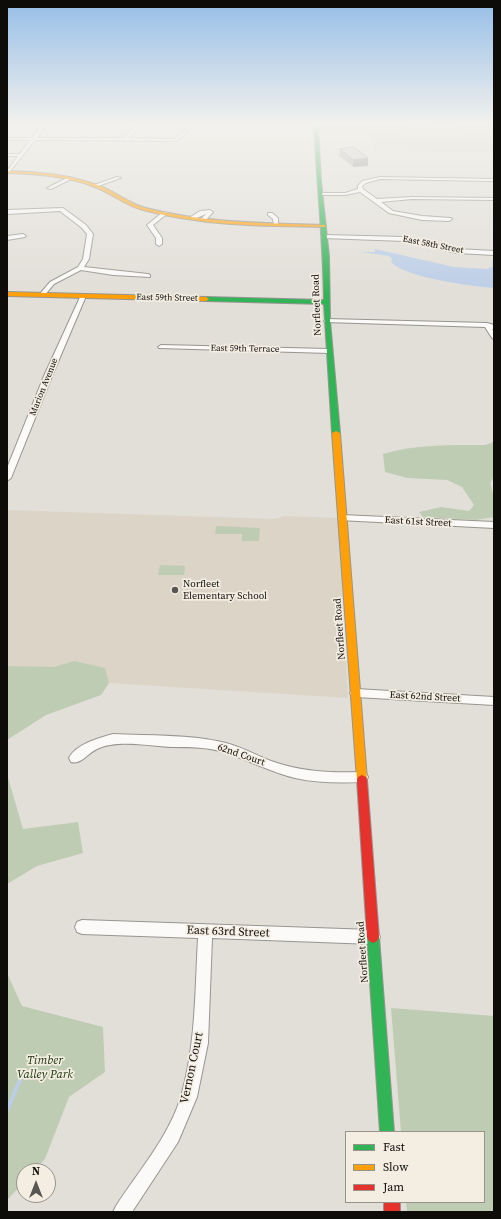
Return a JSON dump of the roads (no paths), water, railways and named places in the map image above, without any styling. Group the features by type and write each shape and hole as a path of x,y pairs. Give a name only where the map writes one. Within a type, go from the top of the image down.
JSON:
{"street":[{"path":"50,188 64,181"},
{"path":"81,181 96,185 130,205 165,213 203,220 236,223 324,226"},
{"path":"96,185 110,181"},
{"name":"Norfleet Road","path":"320,181 325,237 327,321 356,693 387,1131"},
{"path":"361,190 361,184 370,181"},
{"path":"321,194 345,194 361,190"},
{"path":"361,190 387,210 398,214 422,218 449,219"},
{"path":"375,201 412,198 494,199"},
{"path":"7,212 61,209 66,215 84,226 90,234 86,259 80,268 52,283 42,295"},
{"path":"159,244 159,238 152,230 150,225 165,213"},
{"path":"270,214 276,219 276,225"},
{"path":"7,238 23,236"},
{"name":"East 58th Street","path":"325,237 404,239 453,250 494,253"},
{"path":"80,268 148,276"},
{"name":"East 59th Street","path":"7,294 327,302"},
{"name":"Marion Avenue","path":"7,478 48,376 83,296"},
{"path":"327,321 491,326 494,337"},
{"name":"East 59th Terrace","path":"161,347 330,351"},
{"name":"East 61st Street","path":"342,518 494,526"},
{"name":"East 62nd Street","path":"356,693 494,701"},
{"name":"62nd Court","path":"75,758 93,745 113,739 202,743 227,748 271,766 296,773 330,778 362,777"},
{"name":"East 63rd Street","path":"82,927 373,936"},
{"name":"Vernon Court","path":"122,1212 172,1136 189,1097 200,1043 205,931"}],"water":[{"path":"375,249 454,267 487,269 493,266 492,262 494,260 494,288 424,277 399,268 391,262 392,259 389,256 360,252 375,252"}],"waterway":[{"path":"7,1110 22,1075"}],"place":[{"name":"Norfleet Elementary School","path":"175,590"}],"park label":[{"name":"Timber Valley Park","path":"45,1068"}]}
